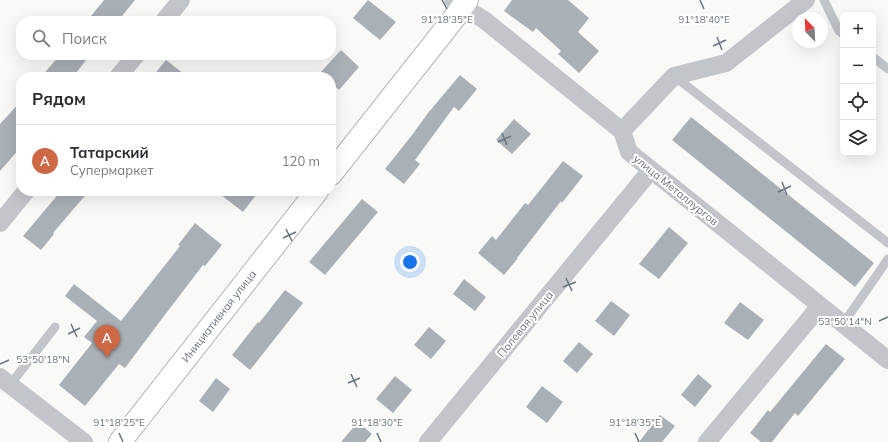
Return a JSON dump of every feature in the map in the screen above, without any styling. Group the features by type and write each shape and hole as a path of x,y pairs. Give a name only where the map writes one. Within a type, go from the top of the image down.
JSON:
{"street":[{"path":"168,16 181,0"},
{"path":"336,167 461,2 622,131 674,76 726,63 806,0"},
{"path":"122,72 132,60"},
{"name":"улица Металлургов","path":"622,131 629,152 888,360"},
{"name":"Полевая улица","path":"428,442 651,170"},
{"path":"0,223 22,196"},
{"name":"Инициативная улица","path":"120,442 313,196"},
{"path":"707,442 820,306"},
{"path":"5,381 84,442"}],"lane":[{"path":"824,0 840,32"},
{"path":"876,59 888,69"},
{"path":"674,76 888,243"},
{"path":"843,324 888,259"},
{"path":"5,381 55,328"}],"building":[{"path":"104,0 135,0 122,16 91,16"},
{"path":"368,0 396,22 380,40 353,18"},
{"path":"512,0 568,0 589,18 578,32 599,51 579,73 558,54 561,51 536,28 533,32 504,11"},
{"path":"341,50 359,67 339,90 336,87 336,72 321,72 332,60 336,60 336,55"},
{"path":"56,60 86,60 77,72 45,72"},
{"path":"166,60 182,72 156,72"},
{"path":"460,75 477,89 459,111 454,107 415,160 420,164 404,184 385,169 428,113"},
{"path":"16,106 16,153 0,171 0,124"},
{"path":"691,117 874,263 855,287 672,140"},
{"path":"514,119 531,134 512,154 496,140"},
{"path":"563,161 583,176 562,203 561,201 504,275 478,253 492,236 496,240 525,203 528,205"},
{"path":"57,196 85,196 53,233 54,234 41,250 23,236"},
{"path":"222,196 255,196 243,212"},
{"path":"362,199 378,212 325,275 309,262"},
{"path":"195,223 222,245 205,266 203,265 125,368 119,364 85,406 59,385 92,343 84,337 97,321 65,296 74,284 121,321 180,246 178,245"},
{"path":"669,227 688,243 659,279 639,264"},
{"path":"464,279 486,297 475,311 453,294"},
{"path":"285,290 303,303 250,370 232,355"},
{"path":"611,301 630,315 614,336 595,321"},
{"path":"740,302 764,320 748,340 724,323"},
{"path":"429,327 446,341 431,359 414,345"},
{"path":"579,342 593,354 577,373 563,361"},
{"path":"826,344 845,359 798,416 795,413 772,442 761,442 750,433 768,410 770,412"},
{"path":"698,374 712,386 695,407 681,395"},
{"path":"395,376 412,390 393,413 376,399"},
{"path":"216,378 230,389 213,412 199,401"},
{"path":"542,386 563,402 547,423 526,407"},
{"path":"660,415 675,426 662,442 639,442"},
{"path":"358,422 372,434 365,442 341,442"}],"place":[{"name":"Татарский","path":"107,358"}]}
